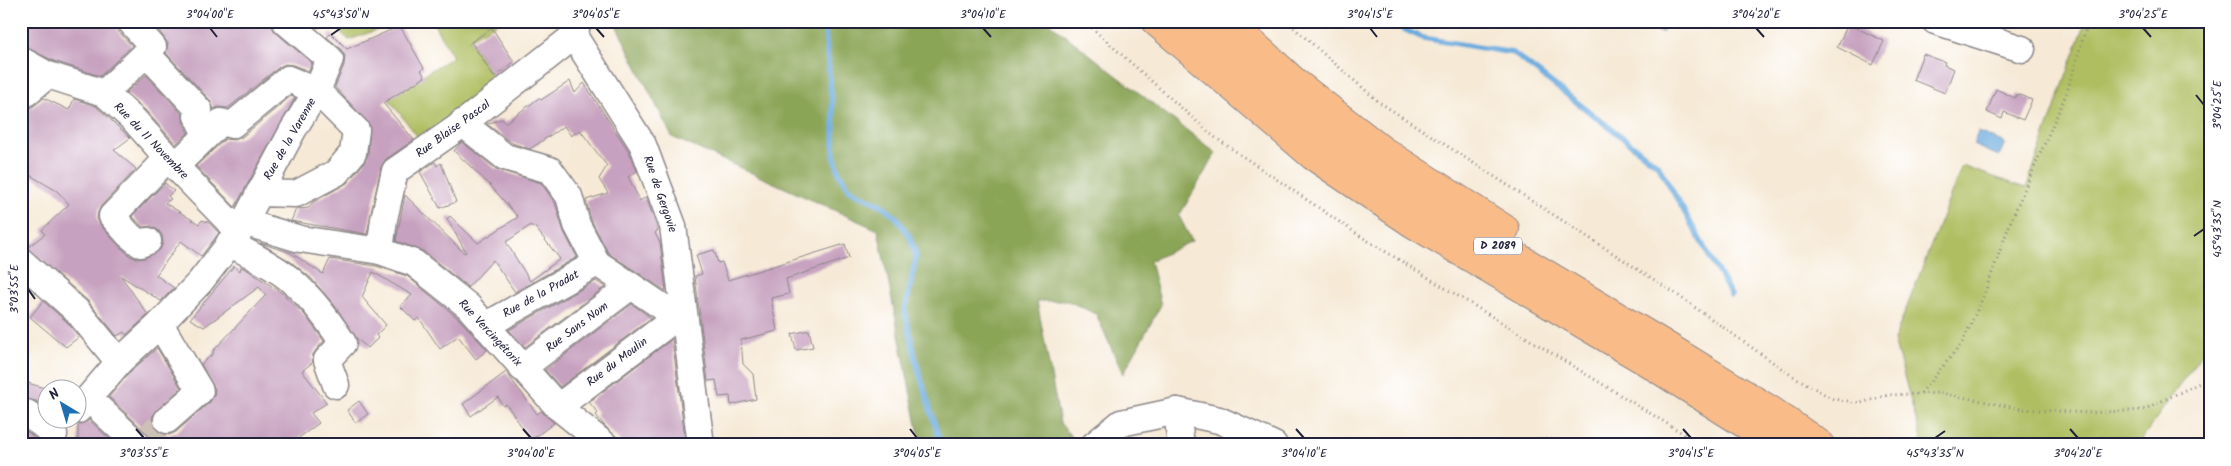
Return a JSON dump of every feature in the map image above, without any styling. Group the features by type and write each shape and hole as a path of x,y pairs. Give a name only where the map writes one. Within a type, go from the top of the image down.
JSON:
{"highway":[{"name":"D 2089","path":"1155,21 1321,162 1412,223 1647,362 1778,445"},
{"name":"D 2089","path":"1192,21 1329,138 1427,203 1660,342 1772,411 1821,445"},
{"path":"1228,21 1295,82 1382,150 1547,256 1660,342"}],"street":[{"path":"104,93 153,47 130,21"},
{"path":"148,241 140,244 112,216 172,162 221,122 232,125 288,79 318,91 330,59 285,21"},
{"path":"1935,21 2022,49"},
{"name":"Rue Blaise Pascal","path":"380,250 384,219 395,171 462,123 576,29"},
{"name":"Rue de Gergovie","path":"576,29 643,145 673,226 681,320 701,445"},
{"path":"146,54 199,110 197,116 206,134"},
{"name":"Rue du 11 Novembre","path":"21,60 48,75 104,93 134,120 237,232"},
{"path":"21,96 48,75"},
{"name":"Rue de la Varenne","path":"88,399 119,362 160,324 200,282 237,232 292,130 318,91 356,130 354,153 336,173 296,194 259,193"},
{"path":"462,123 505,157 550,170 569,196 577,224 598,263 681,320"},
{"path":"237,232 310,298 344,343 327,360 336,385"},
{"name":"Rue Vercingétorix","path":"237,232 380,250 414,263 468,306 558,407 605,445"},
{"path":"21,261 78,312 119,362"},
{"name":"Rue de la Pradat","path":"485,326 598,263"},
{"name":"Rue Sans Nom","path":"522,368 631,286"},
{"name":"Rue du Moulin","path":"558,407 681,320"},
{"path":"160,324 200,391 167,420"},
{"path":"88,409 138,445"},
{"path":"1094,445 1122,423 1177,411 1219,420 1274,445"},
{"path":"1177,411 1182,445"},
{"path":"21,413 27,413 56,432"}],"path":[{"path":"1084,21 1213,136 1360,236 1702,445"},
{"path":"1286,21 1379,102 1673,292 1788,373 1833,399 1861,403 1887,395 1942,393 2020,409 2097,413 2144,410 2210,378"},
{"path":"1920,394 1962,342 1984,295 2010,223 2068,92 2088,21"},
{"path":"1521,445 1540,438 1647,445 1693,439"}],"green space":[{"path":"297,21 401,21 349,40 333,25 313,34"},
{"path":"432,21 501,21 469,39 498,86 421,141 387,97 453,57"},
{"path":"614,21 1047,21 1216,153 1179,216 1192,241 1150,261 1161,305 1123,374 1096,314 1068,301 1037,301 1060,423 1078,445 921,445 878,230 672,137"},
{"path":"2086,21 2210,21 2210,342 2141,440 2149,445 1923,445 1894,340 1962,166 2026,188"}],"water":[{"path":"1634,21 1667,21 1667,27 1663,28 1663,32 1633,30"},
{"path":"1978,132 2005,143 1999,156 1973,145"}],"building":[{"path":"21,21 115,21 118,31 132,46 100,76 54,61 21,45"},
{"path":"152,21 270,21 275,32 312,63 309,71 285,64 228,108 218,107 214,109 210,100 166,53 168,43"},
{"path":"1848,24 1884,41 1873,65 1837,47"},
{"path":"400,26 424,68 421,70 425,77 383,103 414,140 386,159 381,167 367,234 291,221 296,209 309,208 312,203 347,183 364,163 368,155 370,125 335,87 344,65 345,56 340,48 327,37 331,33 347,49"},
{"path":"492,28 514,62 494,77 471,42"},
{"path":"1923,54 1945,62 1944,65 1954,69 1945,93 1913,80"},
{"path":"146,75 183,115 183,122 188,133 176,144 145,110 126,93"},
{"path":"570,81 575,93 584,83 629,152 637,171 628,177 640,201 646,197 658,230 655,233 660,243 666,291 608,253 591,219 586,200 608,193 599,179 607,166 580,130 571,136 564,126 530,149 512,143 487,124 502,119 505,123 539,98 541,100"},
{"path":"1996,89 2015,98 2017,94 2032,100 2023,120 2004,112 2002,119 1987,112"},
{"path":"291,96 295,98 235,207 196,166 225,139 235,140 242,137"},
{"path":"44,98 69,110 74,99 96,106 130,138 114,150 136,169 101,206 97,219 101,226 130,256 137,259 145,258 160,250 163,243 162,235 158,230 151,226 143,227 132,216 165,183 174,191 168,196 171,199 165,203 199,224 202,220 208,222 219,233 201,256 181,241 156,275 174,288 161,301 121,276 148,315 126,335 124,332 117,336 88,301 27,248 45,234 42,230 69,204 57,191 21,170 21,112 30,109"},
{"path":"462,142 496,169 541,183 555,203 564,232 577,257 515,292 493,260 468,287 423,251 396,241 405,195 464,253 466,252 447,219 450,216 478,243 518,217 491,186 454,151","holes":["531,225 532,227 534,226 560,259 530,281 506,242"]},
{"path":"435,162 437,166 441,163 456,202 440,208 420,172"},
{"path":"260,243 291,253 323,274 330,259 376,266 407,276 459,319 487,350 476,359 458,336 440,349 419,318 415,321 400,306 412,295 373,272 362,297 386,325 376,335 378,338 368,348 357,339 335,306 311,278 291,262"},
{"path":"845,244 849,258 786,279 789,294 771,298 777,331 741,340 743,364 753,374 756,399 731,405 730,396 719,397 716,380 708,381 695,276 702,274 696,255 714,250 718,263 722,262 728,280"},
{"path":"234,266 240,271 241,267 249,271 282,293 305,315 324,341 312,356 313,362 302,371 327,403 311,413 319,423 289,445 153,445 148,434 109,397 130,372 157,348 181,388 153,415 152,423 156,430 162,434 169,435 176,432 210,402 214,396 215,389 201,364 213,354 213,351 266,295 259,287 204,327 190,319"},
{"path":"596,281 605,287 525,347 509,330"},
{"path":"43,301 67,322 79,337 66,347 30,317"},
{"path":"632,304 651,318 560,387 545,370"},
{"path":"809,330 813,347 796,350 792,334"},
{"path":"672,339 686,445 624,445 604,425 596,415 598,413 589,402"},
{"path":"506,372 537,414 541,411 554,423 531,440 506,404 503,406 498,397 471,416 463,404"},
{"path":"21,381 38,386 38,402 21,398"},
{"path":"359,401 368,414 356,423 347,410"},
{"path":"88,420 116,445 78,445 78,428 88,428"},
{"path":"22,428 43,445 21,445"}],"waterway":[{"path":"824,21 834,124 834,155 839,173 850,190 883,206 897,218 910,237 916,256 905,312 918,369 941,445"},
{"path":"1386,21 1423,38 1513,53 1658,165 1731,295"}],"tunnel":[{"path":"139,445 167,420"}]}
